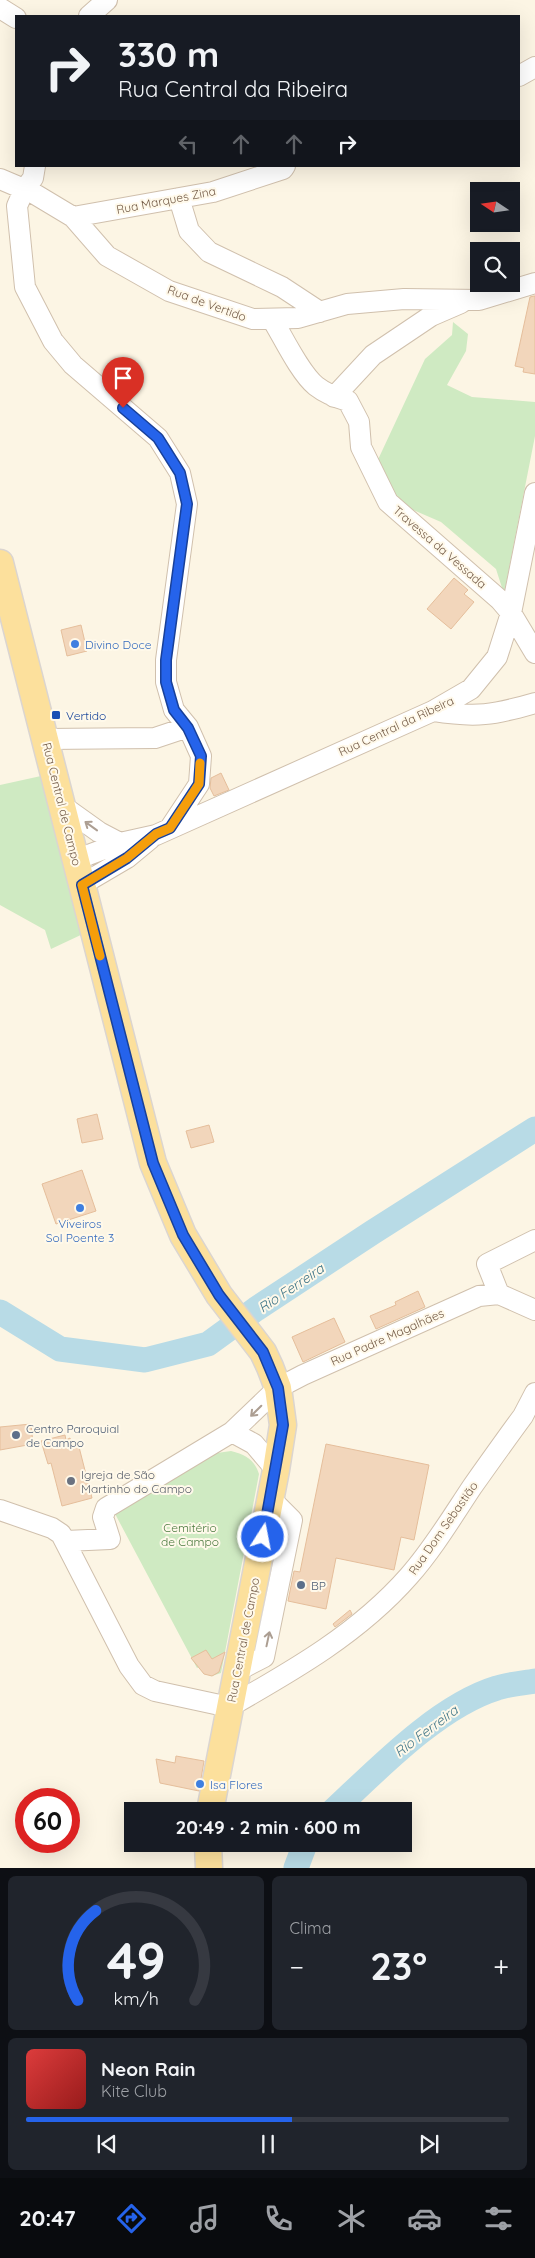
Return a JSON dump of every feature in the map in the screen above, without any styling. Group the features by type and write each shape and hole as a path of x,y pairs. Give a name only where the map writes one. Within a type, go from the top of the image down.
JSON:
{"main road":[{"name":"Rua Central de Campo","path":"0,563 64,807 78,873 153,1163 183,1235 219,1295 263,1352 278,1388 283,1425 276,1470 212,1802"},
{"path":"208,1852 209,1868"}],"street":[{"path":"90,15 107,0"},
{"path":"0,8 15,17"},
{"path":"520,75 535,66"},
{"path":"35,167 34,178 24,190 17,206 25,287 52,341 73,365 158,438 180,473 187,504 166,660 166,682 174,710 188,728 201,756 199,784 163,831"},
{"name":"Rua Marques Zina","path":"72,217 213,192 284,167"},
{"name":"Rua de Vertido","path":"0,179 72,217 107,256 169,291 253,319 298,318 347,304 404,299 479,300 535,284"},
{"path":"179,198 189,231 209,252 282,287 320,312"},
{"path":"334,397 373,355 431,316 468,300"},
{"name":"Travessa da Vessada","path":"272,319 295,358 315,386 334,397 348,401 359,422 361,447 388,502 500,600 511,613 535,653"},
{"name":"Rua Central da Ribeira","path":"78,873 120,843 163,831 433,711 471,689 497,657 511,613 535,493"},
{"path":"433,711 461,716 494,715 535,703"},
{"path":"46,739 155,738 188,728"},
{"path":"64,807 99,832 120,843"},
{"name":"Rua Central da Ribeira","path":"78,873 127,858 163,831"},
{"path":"535,1240 487,1264 499,1294 535,1310"},
{"name":"Rua Padre Magalhães","path":"66,1541 110,1539 104,1524 104,1511 106,1508 232,1432 278,1388 303,1374 479,1296 499,1294"},
{"name":"Rua Dom Sebastião","path":"229,1708 297,1669 340,1639 373,1612 408,1577 434,1545 523,1416 535,1393"},
{"path":"232,1432 254,1444 276,1470"},
{"path":"0,1510 52,1528 61,1534 129,1666 143,1685 154,1691 229,1708"}],"green space":[{"path":"453,322 468,334 466,351 447,385 472,397 535,402 535,436 504,594 496,569 441,522 397,503 375,466 425,359 452,335"},
{"path":"41,776 85,933 51,949 45,930 0,905 0,785"},
{"name":"Cemitério de Campo","path":"231,1451 249,1458 259,1474 221,1673 212,1676 204,1674 199,1667 197,1668 113,1510 217,1453"}],"building":[{"path":"535,296 535,374 523,372 524,368 515,366 530,297"},
{"path":"454,578 468,590 464,594 474,602 451,629 427,609"},
{"path":"81,625 87,651 67,656 61,630"},
{"path":"221,773 229,790 214,796 210,788 211,778"},
{"path":"97,1114 103,1139 82,1143 77,1119"},
{"path":"209,1125 214,1142 191,1148 186,1131"},
{"path":"82,1170 96,1211 56,1224 42,1184"},
{"path":"418,1291 425,1307 376,1329 370,1316 396,1305 395,1302"},
{"path":"334,1318 345,1342 303,1362 292,1337"},
{"name":"Centro Paroquial de Campo","path":"31,1424 33,1444 0,1450 0,1427"},
{"name":"Igreja de São Martinho do Campo","path":"65,1435 66,1440 70,1438 72,1445 78,1443 92,1498 62,1506 51,1463 48,1464 41,1441"},
{"path":"326,1444 429,1465 414,1540 401,1537 394,1570 336,1558 326,1609 288,1601 294,1571 300,1572"},
{"path":"350,1610 352,1614 335,1627 333,1624"},
{"path":"206,1650 212,1659 225,1652 219,1672 212,1676 204,1674 191,1658"},
{"path":"176,1756 204,1761 199,1791 160,1783 156,1759 175,1763"}],"waterway":[{"name":"Rio Ferreira","path":"0,1312 60,1349 145,1360 208,1344 256,1309 373,1232 535,1129"},
{"name":"Rio Ferreira","path":"343,1802 410,1740 453,1709 497,1688 535,1681"},
{"name":"Rio Ferreira","path":"296,1868 302,1852"}],"slow traffic":[{"path":"100,956 82,885 127,858 156,834 170,828 199,784 200,763"}],"place":[{"name":"Divino Doce","path":"75,644"},
{"name":"Vertido","path":"56,715"},
{"name":"Viveiros Sol Poente 3","path":"80,1208"},
{"name":"Centro Paroquial de Campo","path":"16,1435"},
{"name":"Igreja de São Martinho do Campo","path":"71,1481"},
{"name":"BP","path":"301,1585"},
{"name":"Isa Flores","path":"200,1784"}],"route":[{"path":"123,408 158,438 180,473 187,504 181,560 166,660 166,682 174,710 188,728 201,756 199,784 170,828 156,834 127,858 82,885 153,1163 183,1235 219,1295 263,1352 278,1388 283,1425 263,1537"}]}
